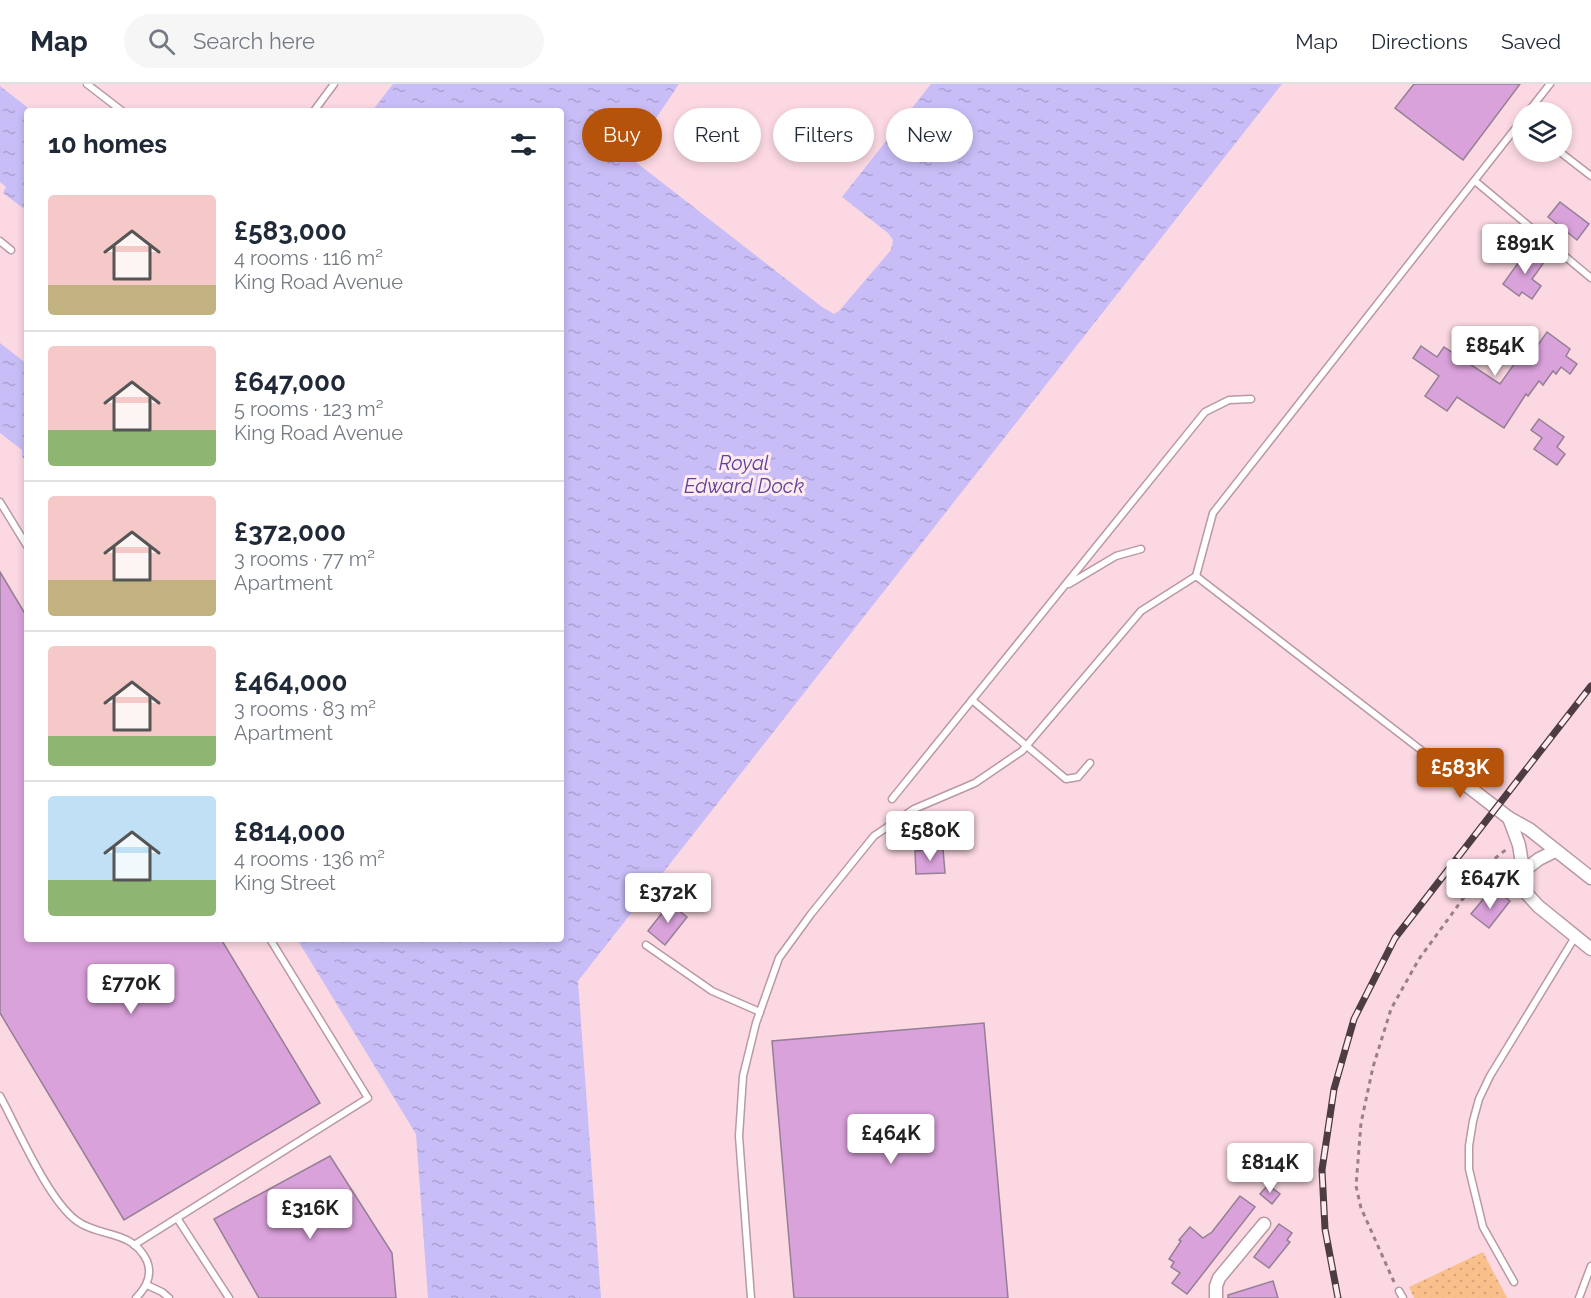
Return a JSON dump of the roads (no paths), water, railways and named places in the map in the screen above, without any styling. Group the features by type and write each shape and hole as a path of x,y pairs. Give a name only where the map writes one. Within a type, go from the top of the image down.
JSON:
{"street":[{"path":"1430,756 1591,878"},
{"path":"1509,818 1519,845 1525,888 1531,900 1591,949"},
{"path":"1522,872 1539,859 1555,851"},
{"path":"1216,1298 1219,1278 1264,1224"}],"lane":[{"path":"87,84 118,108"},
{"path":"316,108 334,84"},
{"path":"1536,102 1550,84"},
{"path":"751,1298 739,1136 743,1076 760,1012 779,958 874,836 914,809 975,783 1022,751 1141,611 1196,576 1213,513 1512,134"},
{"path":"1572,161 1591,176"},
{"path":"1475,181 1591,278"},
{"path":"0,241 11,250"},
{"path":"892,799 1205,412 1229,400 1251,399"},
{"path":"0,502 24,541"},
{"path":"1063,588 1116,556 1141,549"},
{"path":"1196,576 1430,756"},
{"path":"972,700 1066,779 1073,780 1078,777 1090,763"},
{"path":"1477,885 1496,877 1522,872"},
{"path":"1514,1282 1483,1227 1469,1169 1469,1146 1473,1121 1479,1099 1490,1076 1575,937"},
{"path":"134,1245 368,1098 272,942"},
{"path":"646,945 712,991 760,1012"},
{"path":"0,1095 55,1197 70,1215 80,1223 125,1238 134,1245 148,1263 149,1272 145,1287 136,1298"},
{"path":"177,1218 230,1298"},
{"path":"1579,1298 1591,1266"},
{"path":"145,1287 162,1292 170,1298"}],"water":[{"name":"Royal Edward Dock","path":"393,84 679,84 662,109 582,108 582,162 636,162 834,314 891,250 893,240 888,233 842,197 870,162 874,162 874,156 886,141 886,162 973,162 973,108 912,108 931,84 1282,84 578,981 601,1298 428,1298 416,1134 299,942 564,942 564,108 374,108"},
{"path":"0,86 27,107 24,108 24,209 3,193 6,187 0,182"},
{"path":"0,343 24,362 24,459 22,450 0,433"}],"railway":[{"path":"1338,1298 1325,1229 1322,1170 1334,1089 1354,1019 1395,938 1591,686"}]}
